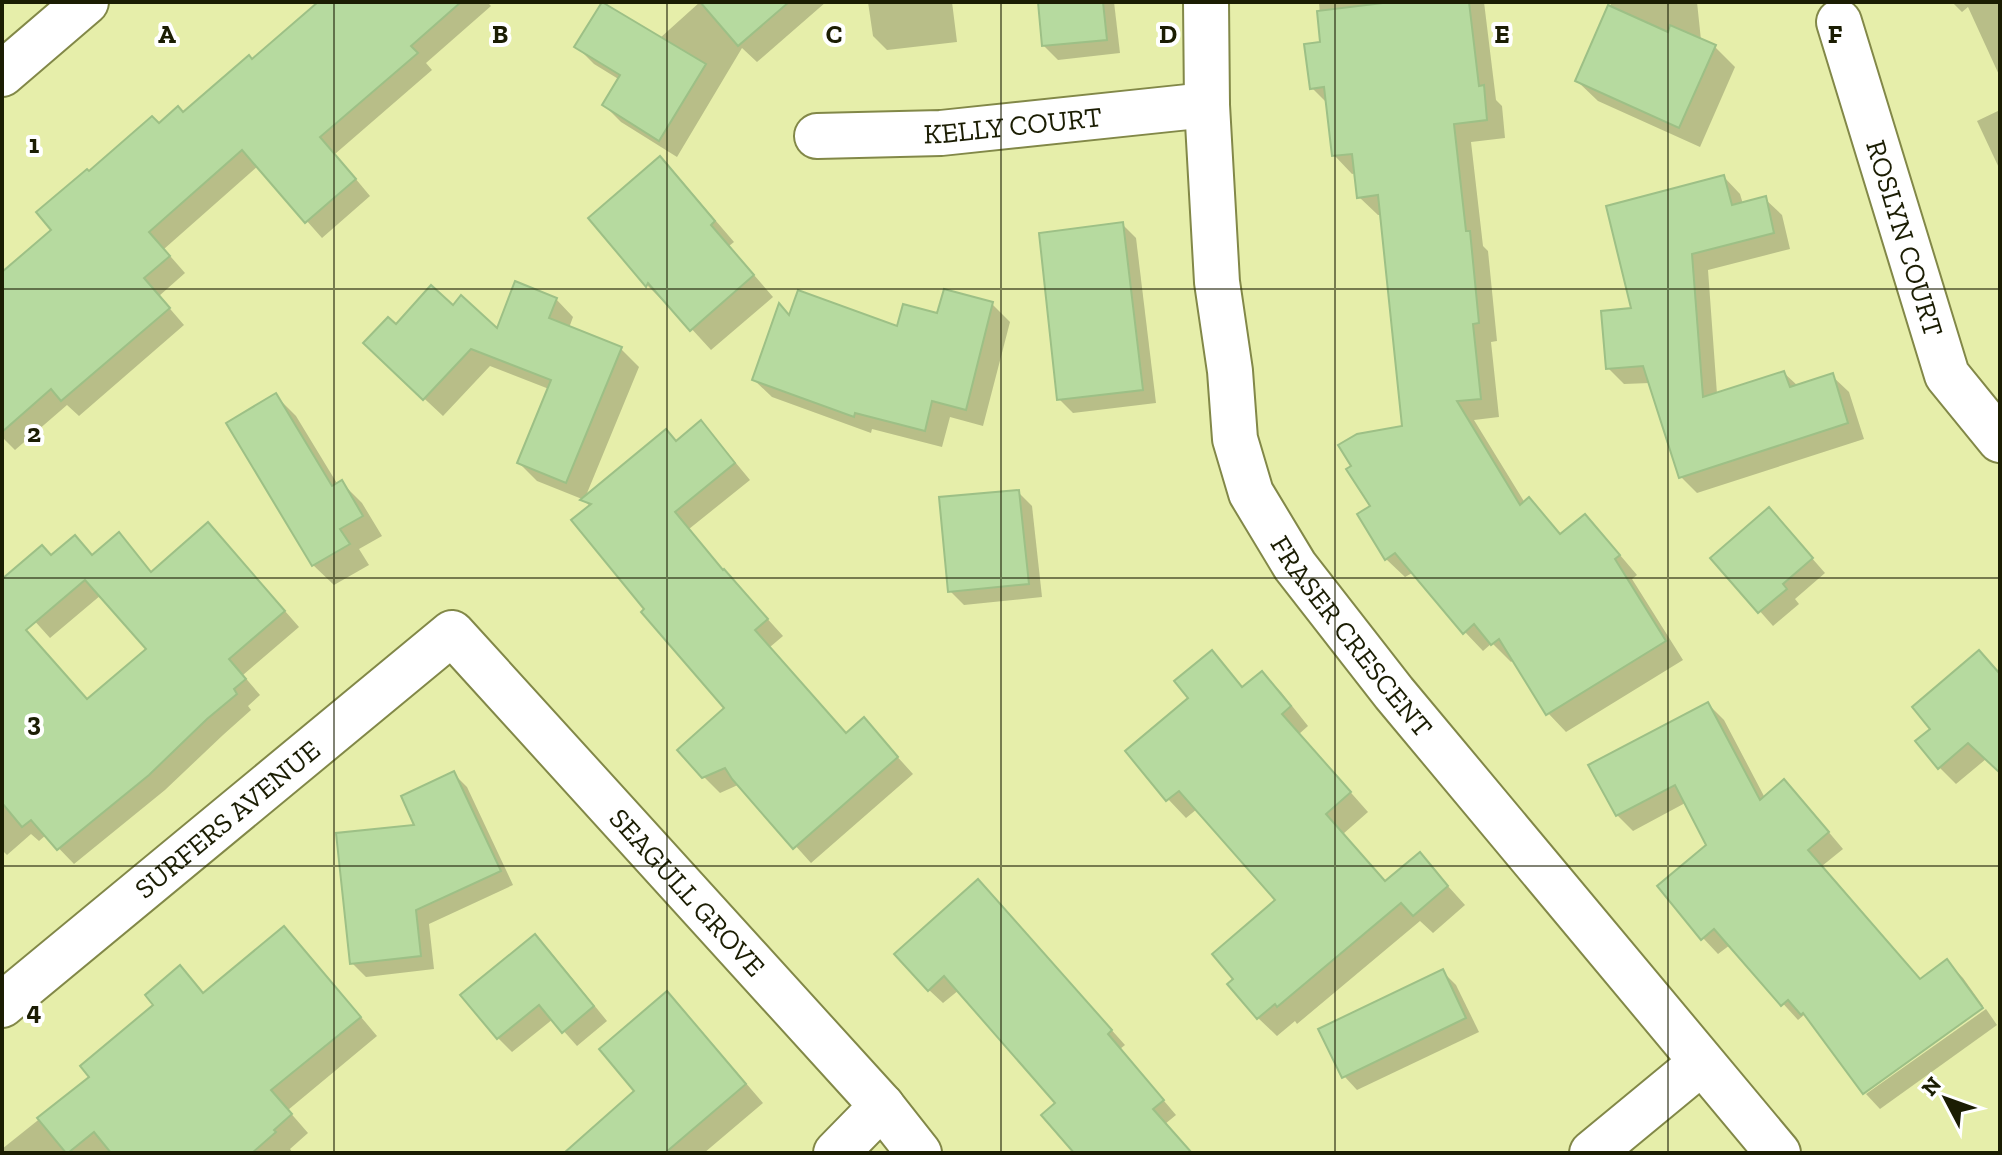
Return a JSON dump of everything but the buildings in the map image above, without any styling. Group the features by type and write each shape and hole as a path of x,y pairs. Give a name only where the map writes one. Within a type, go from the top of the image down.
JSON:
{"street":[{"path":"2,74 86,2"},
{"name":"FRASER CRESCENT","path":"1206,2 1207,105 1217,282 1230,371 1235,439 1251,493 1295,566 1335,620 1778,1153"},
{"name":"ROSLYN COURT","path":"1839,22 1947,375 2000,440"},
{"name":"KELLY COURT","path":"817,136 941,133 1207,105"},
{"name":"SURFERS AVENUE","path":"2,1005 452,633"},
{"name":"SEAGULL GROVE","path":"452,633 882,1106 919,1153"},
{"path":"1592,1153 1701,1063"},
{"path":"836,1153 882,1106"}]}
